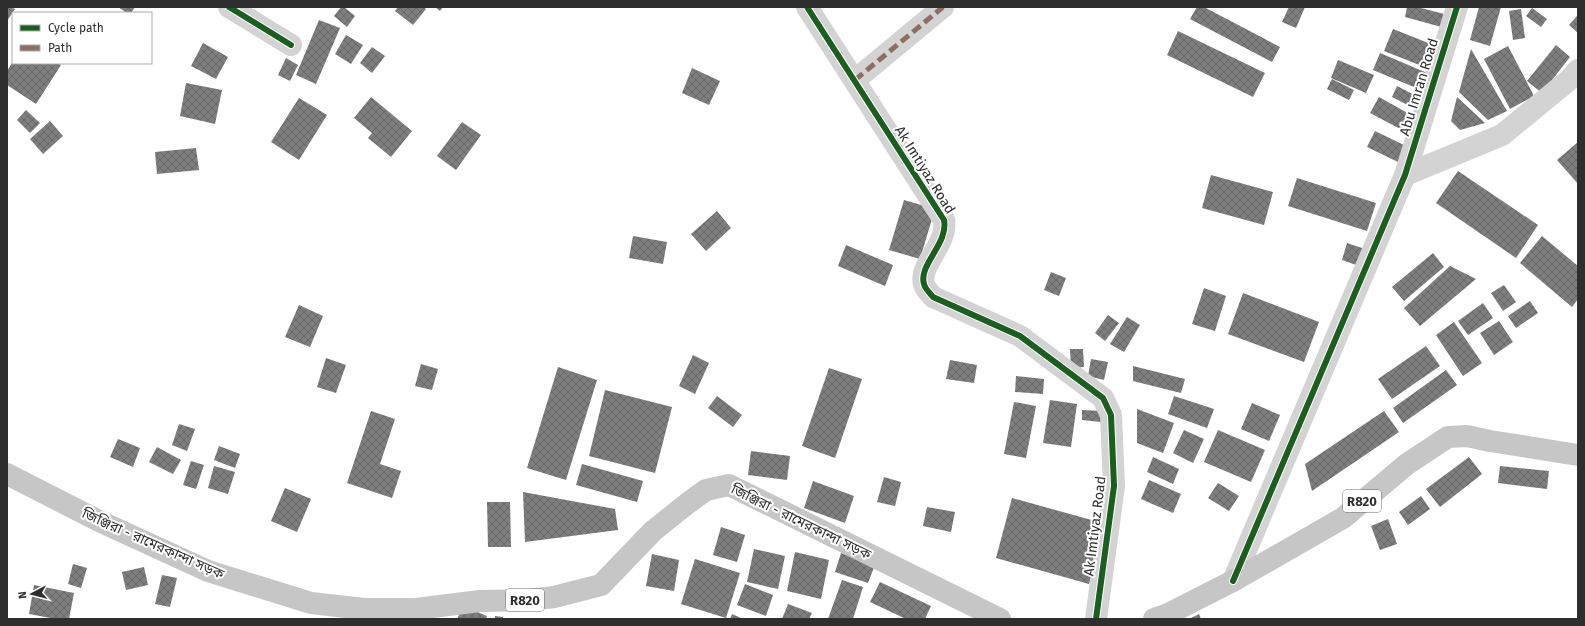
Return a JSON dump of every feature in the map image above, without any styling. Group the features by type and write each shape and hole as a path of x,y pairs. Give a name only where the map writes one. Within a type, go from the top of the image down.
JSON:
{"main road":[{"name":"R820","path":"1154,619 1166,615 1233,581 1343,518 1407,464 1448,437 1467,436 1578,455"},
{"name":"জিঞ্জিরা - রামেরকান্দা সড়ক","path":"7,474 99,521 208,571 311,603 423,614 480,600 529,600 554,597 601,585 652,531 706,490 729,485 1000,619"}],"street":[{"path":"229,7 290,45"},
{"name":"Ak Imtiyaz Road","path":"807,7 944,220 946,227 942,239 925,269 923,283 928,290 933,296 1020,336 1104,398 1111,416 1114,486 1096,619"},
{"path":"855,80 943,7"},
{"name":"Abu Imran Road","path":"1233,581 1405,175 1457,7"},
{"path":"1405,175 1502,135 1569,80 1578,70"}],"building":[{"path":"7,7 11,7 15,9 7,21"},
{"path":"118,7 135,7 132,12 126,12"},
{"path":"341,7 344,7 355,16 347,27 334,16"},
{"path":"398,7 423,7 426,9 413,25 395,11"},
{"path":"435,7 443,7 440,11"},
{"path":"1197,7 1204,7 1280,47 1272,62 1190,19"},
{"path":"1289,7 1305,7 1296,28 1282,22"},
{"path":"1407,7 1417,7 1448,15 1445,28 1405,17"},
{"path":"1479,7 1501,7 1490,46 1470,40"},
{"path":"1532,8 1547,19 1541,27 1526,16"},
{"path":"1521,9 1525,38 1513,40 1509,11"},
{"path":"1577,16 1578,17 1578,33 1569,25"},
{"path":"319,20 340,28 316,84 296,75"},
{"path":"1393,29 1441,48 1432,70 1384,51"},
{"path":"1178,31 1265,73 1253,97 1167,55"},
{"path":"346,35 363,45 351,64 335,54"},
{"path":"203,43 228,57 216,79 191,66"},
{"path":"1556,45 1570,57 1542,93 1527,81"},
{"path":"1508,46 1534,96 1510,109 1484,59"},
{"path":"372,47 385,56 372,73 360,63"},
{"path":"1471,49 1507,111 1488,120 1459,92"},
{"path":"1380,53 1432,75 1426,92 1373,70"},
{"path":"286,58 298,65 290,81 278,75"},
{"path":"1338,60 1374,75 1366,93 1331,78"},
{"path":"12,63 61,65 36,104 7,85 7,71"},
{"path":"692,68 720,81 709,105 682,93"},
{"path":"1332,79 1354,90 1349,100 1327,89"},
{"path":"186,83 222,90 215,124 180,116"},
{"path":"1397,86 1426,101 1421,112 1392,97"},
{"path":"371,97 412,131 391,157 368,138 372,133 354,118"},
{"path":"1379,97 1413,116 1404,131 1370,113"},
{"path":"1457,97 1485,123 1460,130 1451,121"},
{"path":"299,98 327,115 299,160 271,142"},
{"path":"26,110 40,123 30,133 17,120"},
{"path":"50,121 63,136 43,154 30,139"},
{"path":"462,122 481,135 456,170 437,156"},
{"path":"1375,131 1406,146 1398,162 1367,147"},
{"path":"1578,142 1578,184 1557,160"},
{"path":"196,148 199,170 157,174 155,152"},
{"path":"1458,171 1538,225 1516,258 1436,203"},
{"path":"1211,175 1273,192 1264,225 1202,208"},
{"path":"1297,178 1376,203 1367,231 1288,206"},
{"path":"904,200 935,209 920,259 889,250"},
{"path":"717,211 731,228 706,251 691,234"},
{"path":"633,236 667,242 663,264 629,258"},
{"path":"1542,236 1578,266 1578,299 1572,307 1520,263"},
{"path":"1347,243 1365,249 1359,266 1342,260"},
{"path":"846,245 893,265 885,286 838,266"},
{"path":"1433,253 1444,267 1404,301 1392,287"},
{"path":"1450,266 1476,279 1420,326 1404,308"},
{"path":"1051,272 1066,278 1059,296 1044,290"},
{"path":"1504,285 1516,302 1503,311 1491,293"},
{"path":"1204,288 1226,296 1215,331 1192,324"},
{"path":"1243,293 1319,322 1304,362 1228,334"},
{"path":"1530,301 1538,313 1516,328 1508,316"},
{"path":"1483,303 1493,318 1468,335 1458,321"},
{"path":"299,305 323,316 310,347 285,337"},
{"path":"1108,315 1119,323 1105,341 1095,333"},
{"path":"1127,317 1140,325 1124,352 1110,344"},
{"path":"1499,321 1513,342 1494,355 1480,333"},
{"path":"1454,322 1482,363 1463,376 1436,335"},
{"path":"1426,346 1440,366 1392,399 1378,379"},
{"path":"1070,349 1083,349 1084,367 1071,368"},
{"path":"693,355 709,363 695,394 679,386"},
{"path":"326,358 346,365 336,393 317,387"},
{"path":"1091,359 1108,362 1104,380 1088,376"},
{"path":"950,360 977,365 974,383 946,379"},
{"path":"421,364 438,369 432,390 415,386"},
{"path":"1133,366 1185,379 1181,393 1133,381"},
{"path":"558,367 597,380 566,480 527,468"},
{"path":"829,368 862,379 835,458 802,446"},
{"path":"1446,370 1457,385 1403,423 1393,408"},
{"path":"1016,376 1044,379 1043,394 1015,392"},
{"path":"605,390 672,407 655,473 589,456"},
{"path":"717,396 742,415 733,427 708,408"},
{"path":"1174,396 1214,409 1207,428 1168,414"},
{"path":"1050,400 1077,404 1071,447 1043,443"},
{"path":"1014,402 1036,406 1026,458 1004,454"},
{"path":"1252,403 1280,415 1269,441 1241,429"},
{"path":"1137,409 1174,423 1163,453 1137,443"},
{"path":"1082,410 1102,411 1101,422 1082,420"},
{"path":"371,411 395,419 380,464 401,471 392,498 347,483"},
{"path":"1384,411 1399,432 1312,491 1305,464"},
{"path":"179,424 195,429 187,451 172,445"},
{"path":"1184,430 1204,439 1193,463 1173,453"},
{"path":"1218,430 1265,450 1251,482 1204,462"},
{"path":"118,439 140,448 133,467 110,457"},
{"path":"219,446 240,454 235,468 214,460"},
{"path":"157,447 181,460 173,474 149,462"},
{"path":"751,451 790,456 787,480 748,475"},
{"path":"1153,457 1179,469 1173,484 1147,472"},
{"path":"1469,457 1482,474 1440,507 1426,489"},
{"path":"191,461 204,465 196,489 183,485"},
{"path":"582,464 643,481 637,502 576,485"},
{"path":"214,466 235,472 228,494 208,488"},
{"path":"1500,466 1549,471 1547,489 1498,483"},
{"path":"884,477 901,482 895,506 877,502"},
{"path":"1149,480 1181,494 1173,513 1141,499"},
{"path":"813,481 854,496 845,523 804,508"},
{"path":"1218,483 1239,496 1229,511 1208,498"},
{"path":"285,488 311,499 297,532 271,521"},
{"path":"523,492 615,509 618,530 525,542"},
{"path":"1421,496 1430,509 1408,525 1399,512"},
{"path":"1012,498 1106,524 1089,584 996,558"},
{"path":"487,502 510,502 511,547 488,547"},
{"path":"927,507 955,512 951,532 923,526"},
{"path":"1388,519 1397,544 1380,550 1371,526"},
{"path":"721,527 745,535 737,562 713,555"},
{"path":"754,549 785,556 778,589 747,582"},
{"path":"795,552 829,560 821,599 787,591"},
{"path":"841,553 875,565 868,583 835,572"},
{"path":"652,554 679,560 674,591 646,586"},
{"path":"695,559 740,573 726,618 681,604"},
{"path":"73,564 87,568 81,588 68,584"},
{"path":"144,567 148,585 126,590 122,572"},
{"path":"162,575 177,578 170,607 155,604"},
{"path":"842,580 863,587 853,619 828,619"},
{"path":"880,582 931,606 925,619 906,619 870,602"},
{"path":"745,584 773,595 766,616 737,605"},
{"path":"34,585 74,593 69,619 56,619 29,614"},
{"path":"788,604 812,613 809,619 782,619"},
{"path":"463,606 487,616 486,619 457,619"},
{"path":"732,614 743,619 730,619"},
{"path":"1199,614 1201,619 1189,619"},
{"path":"495,616 503,617 503,619 495,619"}],"marked path":[{"path":"855,80 943,7"}],"cycle path":[{"path":"229,7 291,45"},
{"path":"807,7 944,220 942,237 925,269 923,277 926,289 933,297 1020,336 1103,398 1111,415 1114,486 1096,619"},
{"path":"1233,581 1405,175 1457,7"}]}
